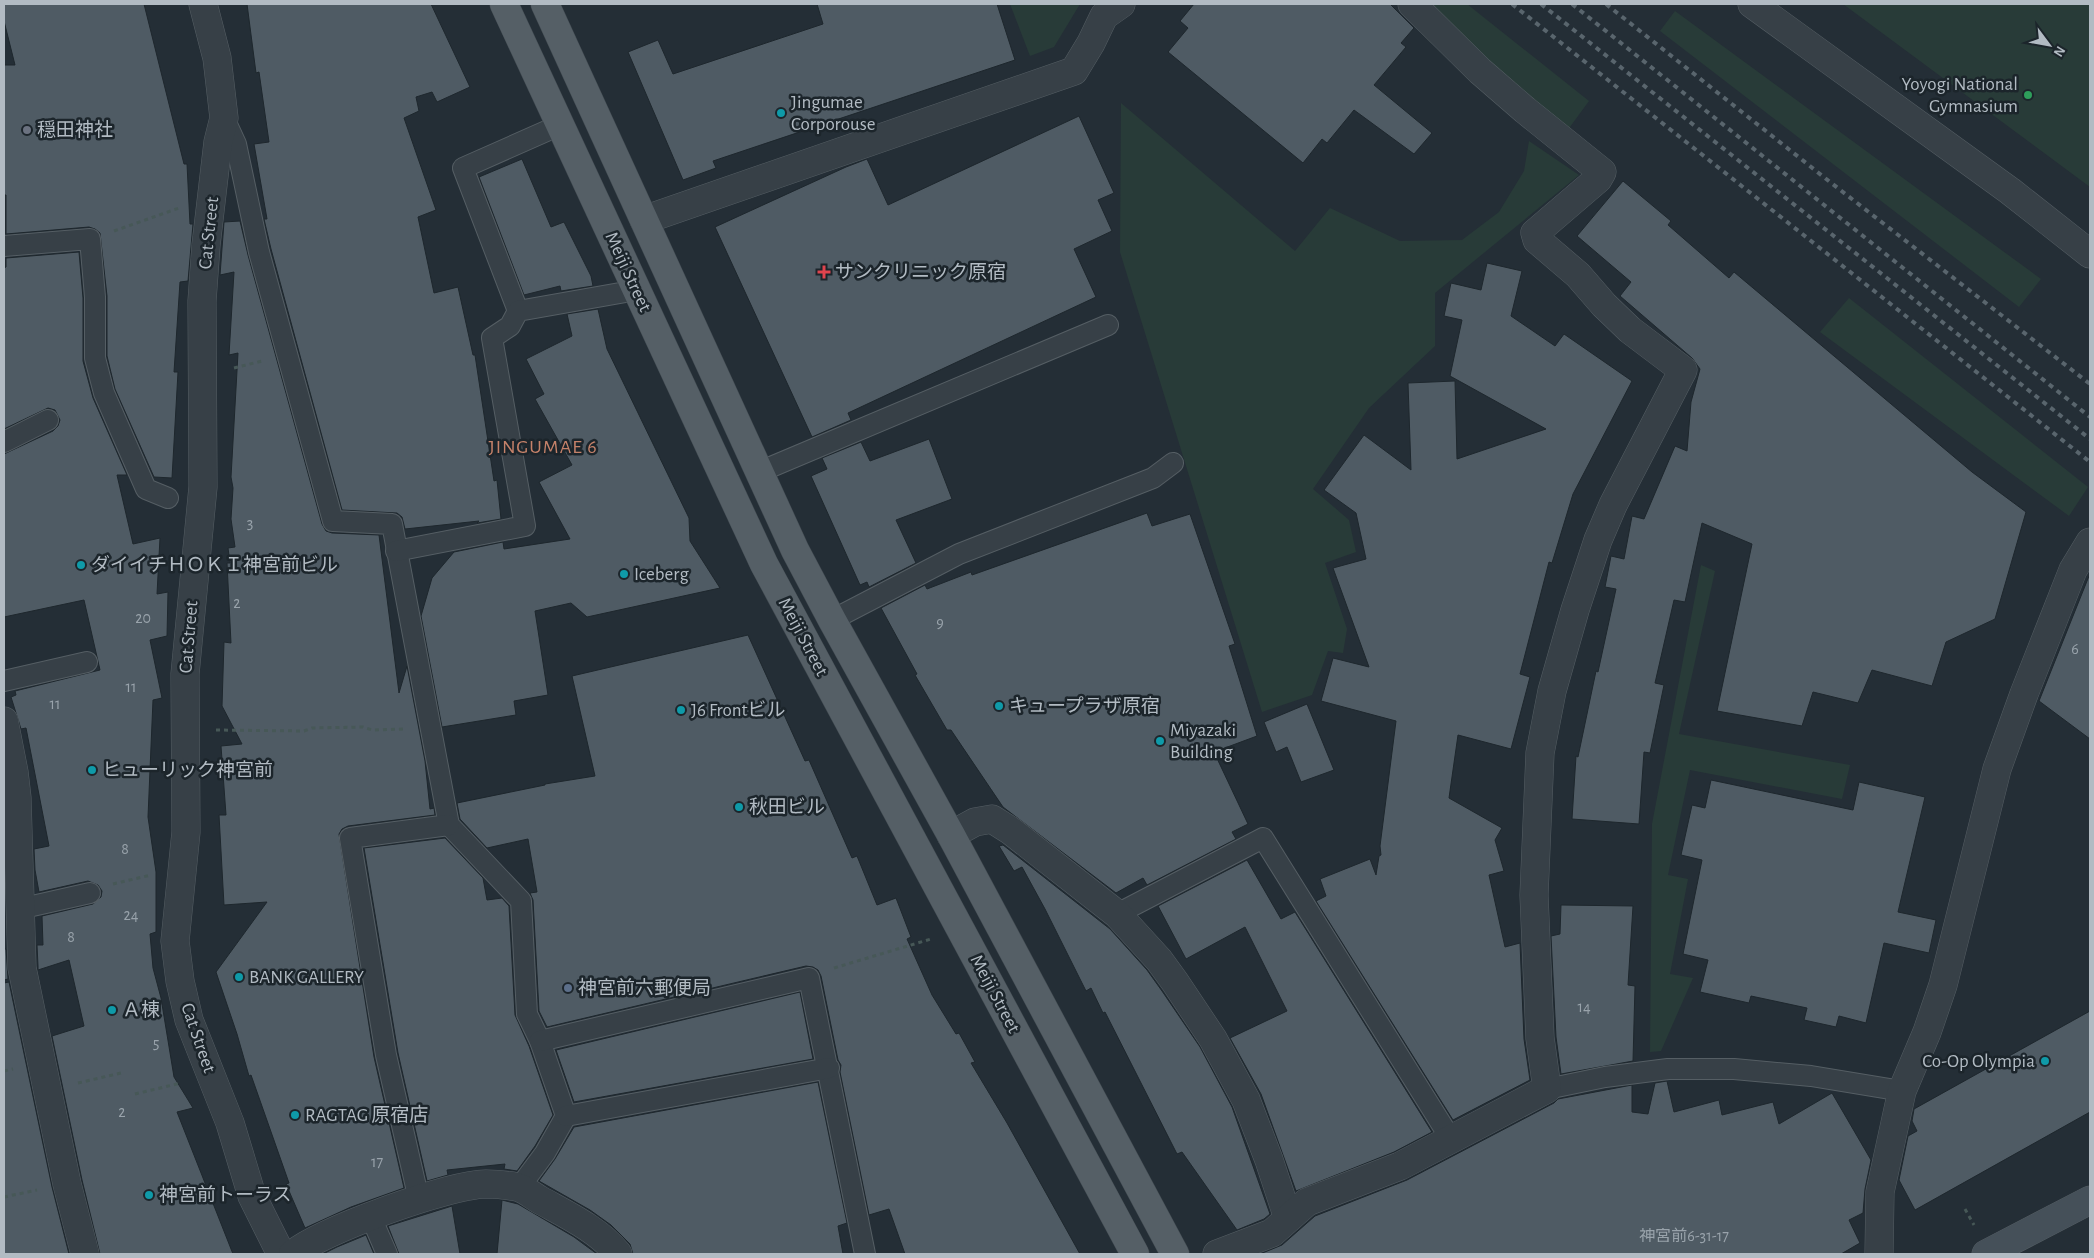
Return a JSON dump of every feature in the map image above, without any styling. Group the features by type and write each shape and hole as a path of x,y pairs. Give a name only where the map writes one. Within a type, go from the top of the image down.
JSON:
{"main road":[{"name":"Meiji Street","path":"504,4 764,564 1135,1254"},
{"name":"Meiji Street","path":"545,4 795,550 951,835 1175,1254"},
{"path":"1986,1254 2090,1200"}],"street":[{"name":"Cat Street","path":"203,4 217,58 224,118 218,142 206,245 202,301 203,487 185,674 186,832 175,941 180,980 189,1020 230,1123 252,1196 281,1254"},
{"path":"644,220 1074,71 1091,43 1104,16 1122,4"},
{"path":"1217,1254 1272,1233 1307,1202 1400,1166 1452,1141 1547,1089 1540,1038 1534,895 1540,752 1552,691 1575,610 1598,540 1613,505 1683,370 1630,330 1604,305 1578,274 1537,240 1535,233 1598,179 1602,172 1480,71 1412,4"},
{"path":"1752,4 2010,191 2090,254"},
{"path":"1880,1254 1880,1192 1902,1091 1927,1032 1944,985 1997,769 2024,694 2073,570 2090,542"},
{"path":"4,721 7,750 15,780 19,834 20,947 24,986 43,1063 67,1184 85,1254"},
{"path":"951,835 975,822 992,819 1011,831 1118,914 1160,960 1213,1039 1246,1100 1269,1160 1288,1218"},
{"path":"293,1254 332,1233 371,1217 464,1187 487,1184 519,1188 595,1233 612,1246 618,1254"}],"lane":[{"path":"224,118 236,144 259,252 286,356 333,521 392,524 449,825 521,901 527,1014 540,1041 566,1116 545,1153 519,1188"},
{"path":"396,551 525,526 492,338 510,326 518,311 463,168 560,125"},
{"path":"4,246 90,239 94,297 95,358 104,394 146,489 168,498"},
{"path":"518,311 637,290"},
{"path":"760,472 1108,325"},
{"path":"4,442 48,420"},
{"path":"832,620 959,554 1153,478 1173,463"},
{"path":"4,681 87,662"},
{"path":"419,1200 386,1055 350,838 449,825"},
{"path":"1118,914 1263,838 1452,1141"},
{"path":"20,909 90,893"},
{"path":"540,1041 810,978 865,1254"},
{"path":"566,1116 829,1068"},
{"path":"1547,1089 1604,1077 1668,1069 1734,1069 1802,1076 1902,1091"},
{"path":"371,1217 387,1254"}],"path":[{"path":"90,239 212,196"},
{"path":"231,372 231,369 286,356"},
{"path":"213,738 214,729 304,731 312,728 346,727 363,727 372,730 431,728"},
{"path":"810,978 816,974 934,938"},
{"path":"74,1084 121,1073"},
{"path":"135,1094 163,1089 186,1082"}],"green space":[{"path":"1010,4 1080,4 1054,47 1030,56"},
{"path":"1428,4 1467,4 1589,101 1567,131 1533,105"},
{"name":"Yoyogi National Gymnasium","path":"1843,4 2090,4 2090,187"},
{"path":"1675,11 2041,279 2019,307 1660,31"},
{"path":"1121,103 1295,251 1330,208 1400,241 1462,240 1499,212 1524,171 1529,141 1579,175 1435,293 1435,346 1369,408 1313,489 1349,520 1356,552 1325,563 1347,629 1343,653 1328,651 1312,695 1262,712 1120,252"},
{"path":"1849,298 2088,487 2069,516 1820,332"},
{"path":"1701,565 1715,571 1679,734 1850,765 1842,799 1690,770 1668,875 1688,879 1670,974 1693,978 1661,1051 1650,1052 1652,824"}],"building":[{"path":"4,4 144,4 184,164 187,164 190,224 193,224 188,281 180,282 174,372 178,372 172,478 154,477 115,389 107,356 107,296 100,233 89,227 6,234 6,195 4,195 4,65 15,65 4,21"},
{"path":"247,4 431,4 470,87 437,102 432,92 416,97 419,111 404,118 436,210 418,217 434,293 458,287 473,355 475,355 494,481 497,480 501,519 405,529 402,517 397,513 342,510 264,219 267,219 254,144 269,142 259,72 256,73"},
{"name":"Jingumae Corporouse","path":"817,4 997,4 1015,60 713,161 716,168 683,180 628,52 658,40 673,74 823,24"},
{"path":"1194,4 1390,4 1414,28 1401,43 1406,47 1374,85 1432,133 1414,154 1354,110 1327,143 1322,139 1303,163 1168,52 1188,28 1180,21"},
{"path":"1079,116 1114,193 1098,200 1112,231 1074,249 1096,297 848,413 851,420 812,437 715,227 867,159 888,205"},
{"path":"522,159 551,227 564,222 591,276 593,286 561,291 560,286 524,295 479,177"},
{"path":"1623,181 1671,221 1668,225 1729,278 1734,272 1972,472 2026,512 1995,619 1946,642 1932,686 1872,670 1858,703 1813,692 1802,726 1717,711 1752,544 1702,523 1685,602 1674,600 1655,683 1664,685 1650,753 1644,752 1639,824 1572,819 1576,756 1578,757 1616,589 1605,587 1611,556 1624,559 1632,516 1644,519 1675,446 1687,451 1691,402 1700,369 1692,358 1620,296 1631,282 1577,236"},
{"path":"240,221 322,524 326,531 332,533 379,535 399,693 407,666 425,761 430,809 434,808 435,815 348,826 342,829 339,834 374,1057 404,1188 351,1207 305,1228 286,1184 289,1183 251,1075 249,1076 216,972 267,902 224,905 219,815 226,815 221,746 242,744 222,706 224,642 231,643 227,563 230,563 228,548 235,547 231,519 233,488 231,477 238,353 229,355 234,272 220,275 224,222"},
{"path":"79,252 83,298 83,361 93,398 127,475 117,475 133,544 160,538 157,594 168,592 167,636 150,640 162,698 153,700 148,817 156,872 156,932 150,934 153,968 161,998 174,1077 193,1108 177,1112 233,1254 100,1254 82,1180 52,1036 84,1026 69,960 38,970 37,945 43,945 42,916 93,904 101,897 102,891 98,885 88,881 39,892 34,849 49,846 26,728 21,729 11,697 16,695 15,691 100,670 84,600 4,617 4,454 53,431 58,426 60,420 55,410 48,408 4,429 4,268 6,267 6,258"},
{"path":"1487,263 1522,271 1511,316 1555,346 1564,334 1632,381 1573,494 1552,563 1549,562 1520,674 1530,677 1511,749 1458,735 1449,798 1502,828 1495,840 1504,871 1489,875 1505,947 1520,943 1524,1039 1530,1080 1453,1120 1316,901 1326,896 1320,879 1370,859 1376,875 1379,856 1381,855 1380,846 1396,721 1321,701 1333,658 1369,667 1333,568 1366,559 1356,513 1324,490 1364,435 1411,470 1408,383 1455,381 1457,459 1546,429 1450,376 1462,320 1444,316 1451,283 1481,290"},
{"path":"598,309 607,349 689,518 690,541 720,588 587,617 571,603 535,611 548,695 514,701 516,715 442,727 421,616 432,578 454,552 503,542 504,549 570,539 539,482 572,465 535,399 544,394 526,359 572,336 567,314"},
{"path":"929,439 952,499 896,520 916,563 869,587 867,582 860,585 811,476 827,469 822,458 861,442 870,461"},
{"path":"1147,513 1152,526 1190,514 1235,644 1229,646 1257,736 1214,752 1248,824 1232,832 1236,839 1147,885 1143,878 1116,893 1003,807 951,730 947,730 915,675 917,674 881,608 925,585 927,589 971,572 972,575"},
{"path":"2090,576 2090,739 2039,701"},
{"path":"748,635 805,761 809,760 852,858 857,856 877,905 896,898 911,937 907,939 932,995 956,1034 959,1033 975,1062 971,1063 1007,1123 1080,1254 905,1254 889,1209 869,1215 840,1072 841,1065 838,1060 821,976 818,970 813,967 806,966 547,1027 539,1011 533,900 530,893 537,892 528,839 487,848 460,819 457,803 545,784 595,776 572,676"},
{"path":"1307,704 1334,770 1301,782 1287,747 1276,752 1264,722"},
{"path":"1711,780 1853,810 1859,782 1925,797 1898,912 1936,920 1929,953 1884,943 1866,1023 1839,1016 1836,1027 1804,1020 1807,1008 1751,996 1749,1003 1700,992 1708,960 1683,954 1702,860 1681,855 1692,805 1705,808"},
{"path":"445,838 483,878 487,900 502,898 509,906 515,1015 529,1046 553,1115 535,1146 517,1171 504,1169 505,1164 447,1170 448,1175 427,1181 398,1053 364,848"},
{"path":"1003,845 1110,929 1147,970 1162,991 1200,1047 1232,1107 1270,1214 1264,1219 1237,1230 1182,1152 1177,1154 1105,1012 1103,1013 1091,988 1086,991 1022,867 1014,871 999,846"},
{"path":"1247,860 1281,919 1295,912 1432,1132 1394,1152 1296,1191 1261,1094 1230,1038 1287,1011 1245,927 1186,959 1158,906"},
{"path":"1561,905 1633,906 1628,985 1635,986 1633,1061 1561,1074 1556,1037 1551,936 1560,934"},
{"path":"4,949 6,949 8,979 4,980"},
{"path":"9,982 52,1187 69,1254 4,1254 4,983"},
{"path":"800,992 813,1059 574,1102 556,1050"},
{"name":"Co-Op Olympia","path":"2090,1011 2090,1112 1915,1210 1899,1180 1908,1136 1917,1131 1912,1121 1914,1109"},
{"path":"1667,1081 1674,1112 1719,1100 1722,1115 1773,1102 1779,1124 1832,1093 1871,1160 1865,1189 1863,1213 1849,1220 1860,1243 1841,1254 1260,1254 1282,1245 1315,1216 1407,1180 1554,1103 1558,1099 1632,1085 1632,1112 1648,1114 1655,1083"},
{"path":"818,1082 847,1223 838,1226 843,1254 633,1254 630,1244 611,1225 590,1210 539,1181 574,1127"},
{"path":"502,1200 518,1204 574,1237 597,1254 497,1254"},
{"path":"452,1206 460,1254 399,1254 388,1226"},
{"path":"366,1235 374,1254 323,1254 337,1247"}],"railway":[{"path":"1512,4 2090,462"},
{"path":"1541,4 2090,439"},
{"path":"1572,4 2090,417"},
{"path":"1606,4 1830,182 2090,384"}],"place":[{"name":"Yoyogi National Gymnasium","path":"2028,95"},
{"name":"Jingumae Corporouse","path":"781,113"},
{"name":"穏田神社","path":"27,130"},
{"name":"サンクリニック原宿","path":"824,272"},
{"name":"ダイイチＨＯＫＩ神宮前ビル","path":"81,565"},
{"name":"Iceberg","path":"624,574"},
{"name":"キュープラザ原宿","path":"999,706"},
{"name":"J6 Frontビル","path":"681,710"},
{"name":"Miyazaki Building","path":"1160,741"},
{"name":"ヒューリック神宮前","path":"92,770"},
{"name":"秋田ビル","path":"739,807"},
{"name":"BANK GALLERY","path":"239,977"},
{"name":"神宮前六郵便局","path":"568,988"},
{"name":"Ａ棟","path":"112,1010"},
{"name":"Co-Op Olympia","path":"2045,1061"},
{"name":"RAGTAG 原宿店","path":"295,1115"},
{"name":"神宮前トーラス","path":"149,1195"}],"district":[{"name":"JINGUMAE 6","path":"543,447"}]}
